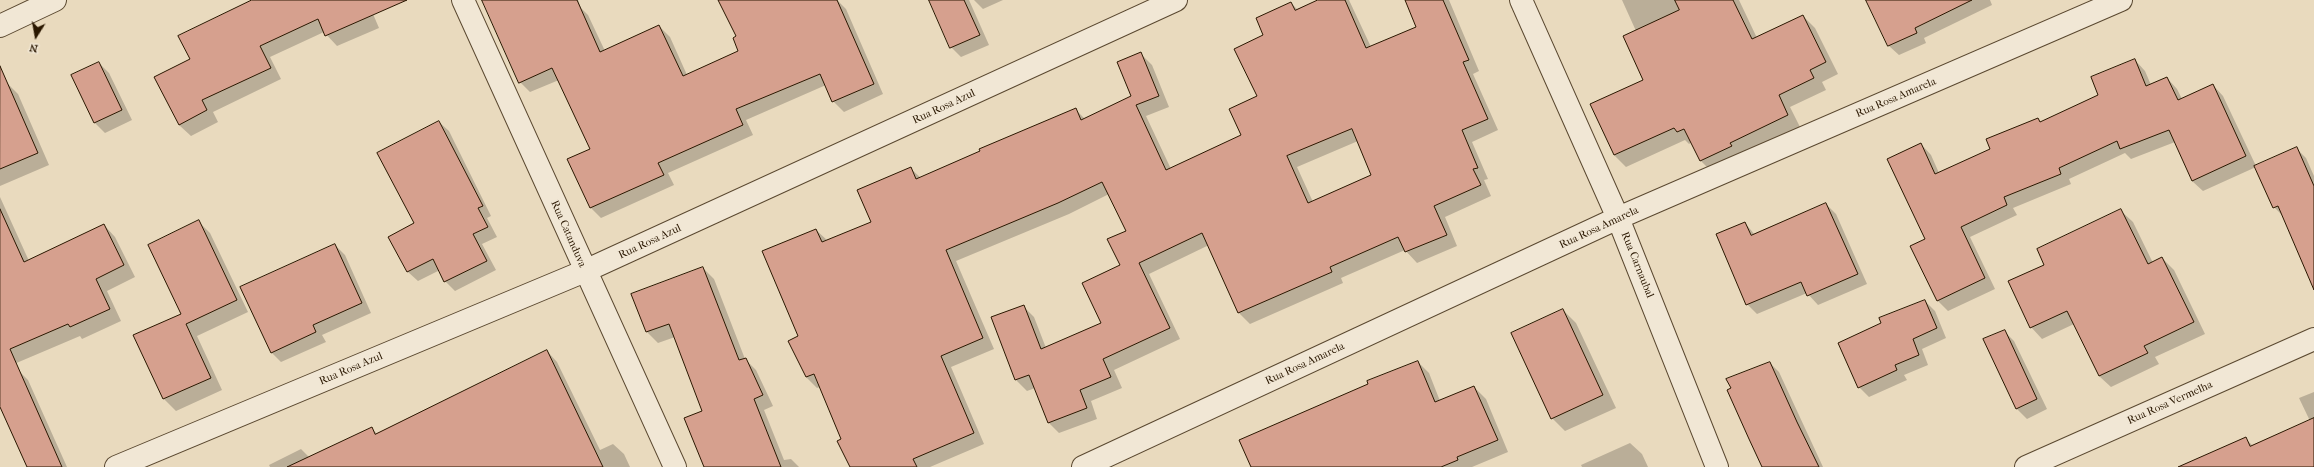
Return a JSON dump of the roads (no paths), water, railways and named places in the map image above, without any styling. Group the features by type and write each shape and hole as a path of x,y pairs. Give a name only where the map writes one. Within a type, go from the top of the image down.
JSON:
{"street":[{"path":"0,26 56,0"},
{"name":"Rua Catanduva","path":"463,0 675,467"},
{"name":"Rua Rosa Azul","path":"116,467 585,271 1176,0"},
{"name":"Rua Carnaubal","path":"1521,0 1618,218 1717,467"},
{"name":"Rua Rosa Amarela","path":"1083,467 1618,218 2121,0"},
{"name":"Rua Rosa Vermelha","path":"2026,467 2314,339"}]}
